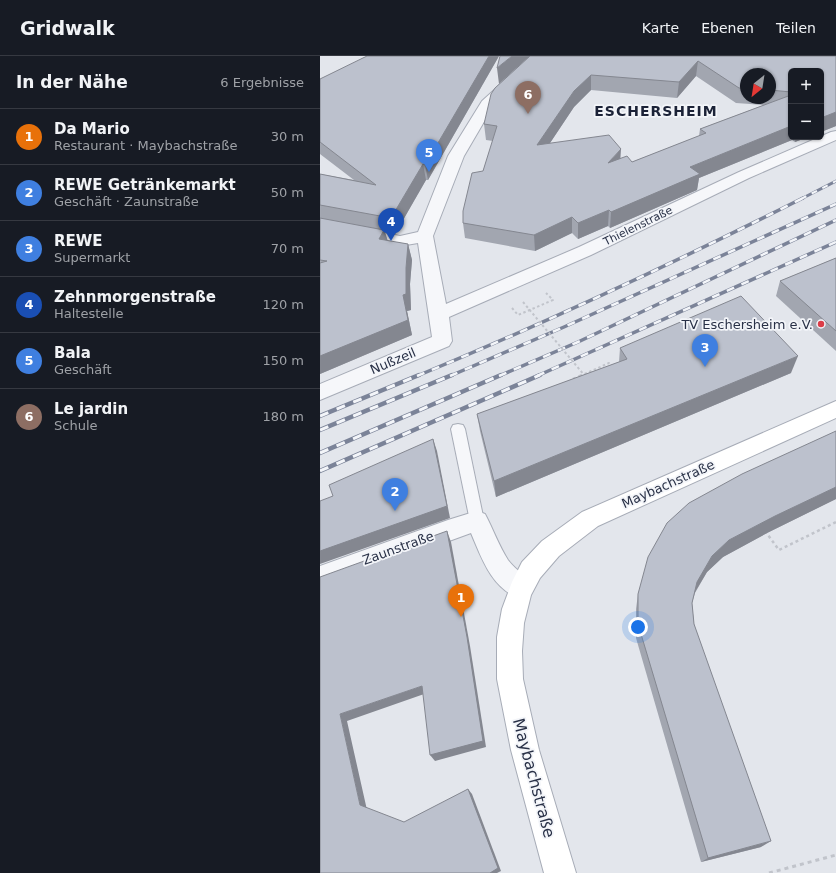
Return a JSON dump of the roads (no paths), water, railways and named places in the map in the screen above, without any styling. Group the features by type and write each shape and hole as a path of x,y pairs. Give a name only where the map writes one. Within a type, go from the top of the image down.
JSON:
{"street":[{"path":"439,314 425,236 456,156 489,101 540,56"},
{"name":"Thielenstraße","path":"439,314 585,251 744,175 836,135"},
{"path":"320,226 400,241 425,236"},
{"name":"Nußzeil","path":"320,392 442,341 439,314"},
{"name":"Maybachstraße","path":"560,873 529,768 510,680 509,643 512,616 521,588 531,570 557,542 590,519 836,409"},
{"path":"477,521 504,574 511,582 521,588"},
{"name":"Zaunstraße","path":"320,577 448,530 477,521"}],"lane":[{"path":"458,430 477,521"}],"railway":[{"path":"802,199 836,181"},
{"path":"417,376 612,291 802,199"},
{"path":"450,376 564,327 836,204"},
{"path":"499,376 578,342 836,220"},
{"path":"537,376 836,242"},
{"path":"320,416 419,375"},
{"path":"320,430 452,375"},
{"path":"320,453 501,375"},
{"path":"320,471 540,375"}],"place":[{"name":"Le jardin","path":"528,114"},
{"name":"Bala","path":"429,172"},
{"name":"Zehnmorgenstraße","path":"391,241"},
{"name":"TV Eschersheim e.V.","path":"821,324"},
{"name":"REWE","path":"705,367"},
{"name":"REWE Getränkemarkt","path":"395,511"},
{"name":"Da Mario","path":"461,617"}],"district":[{"name":"ESCHERSHEIM","path":"656,111"}]}
